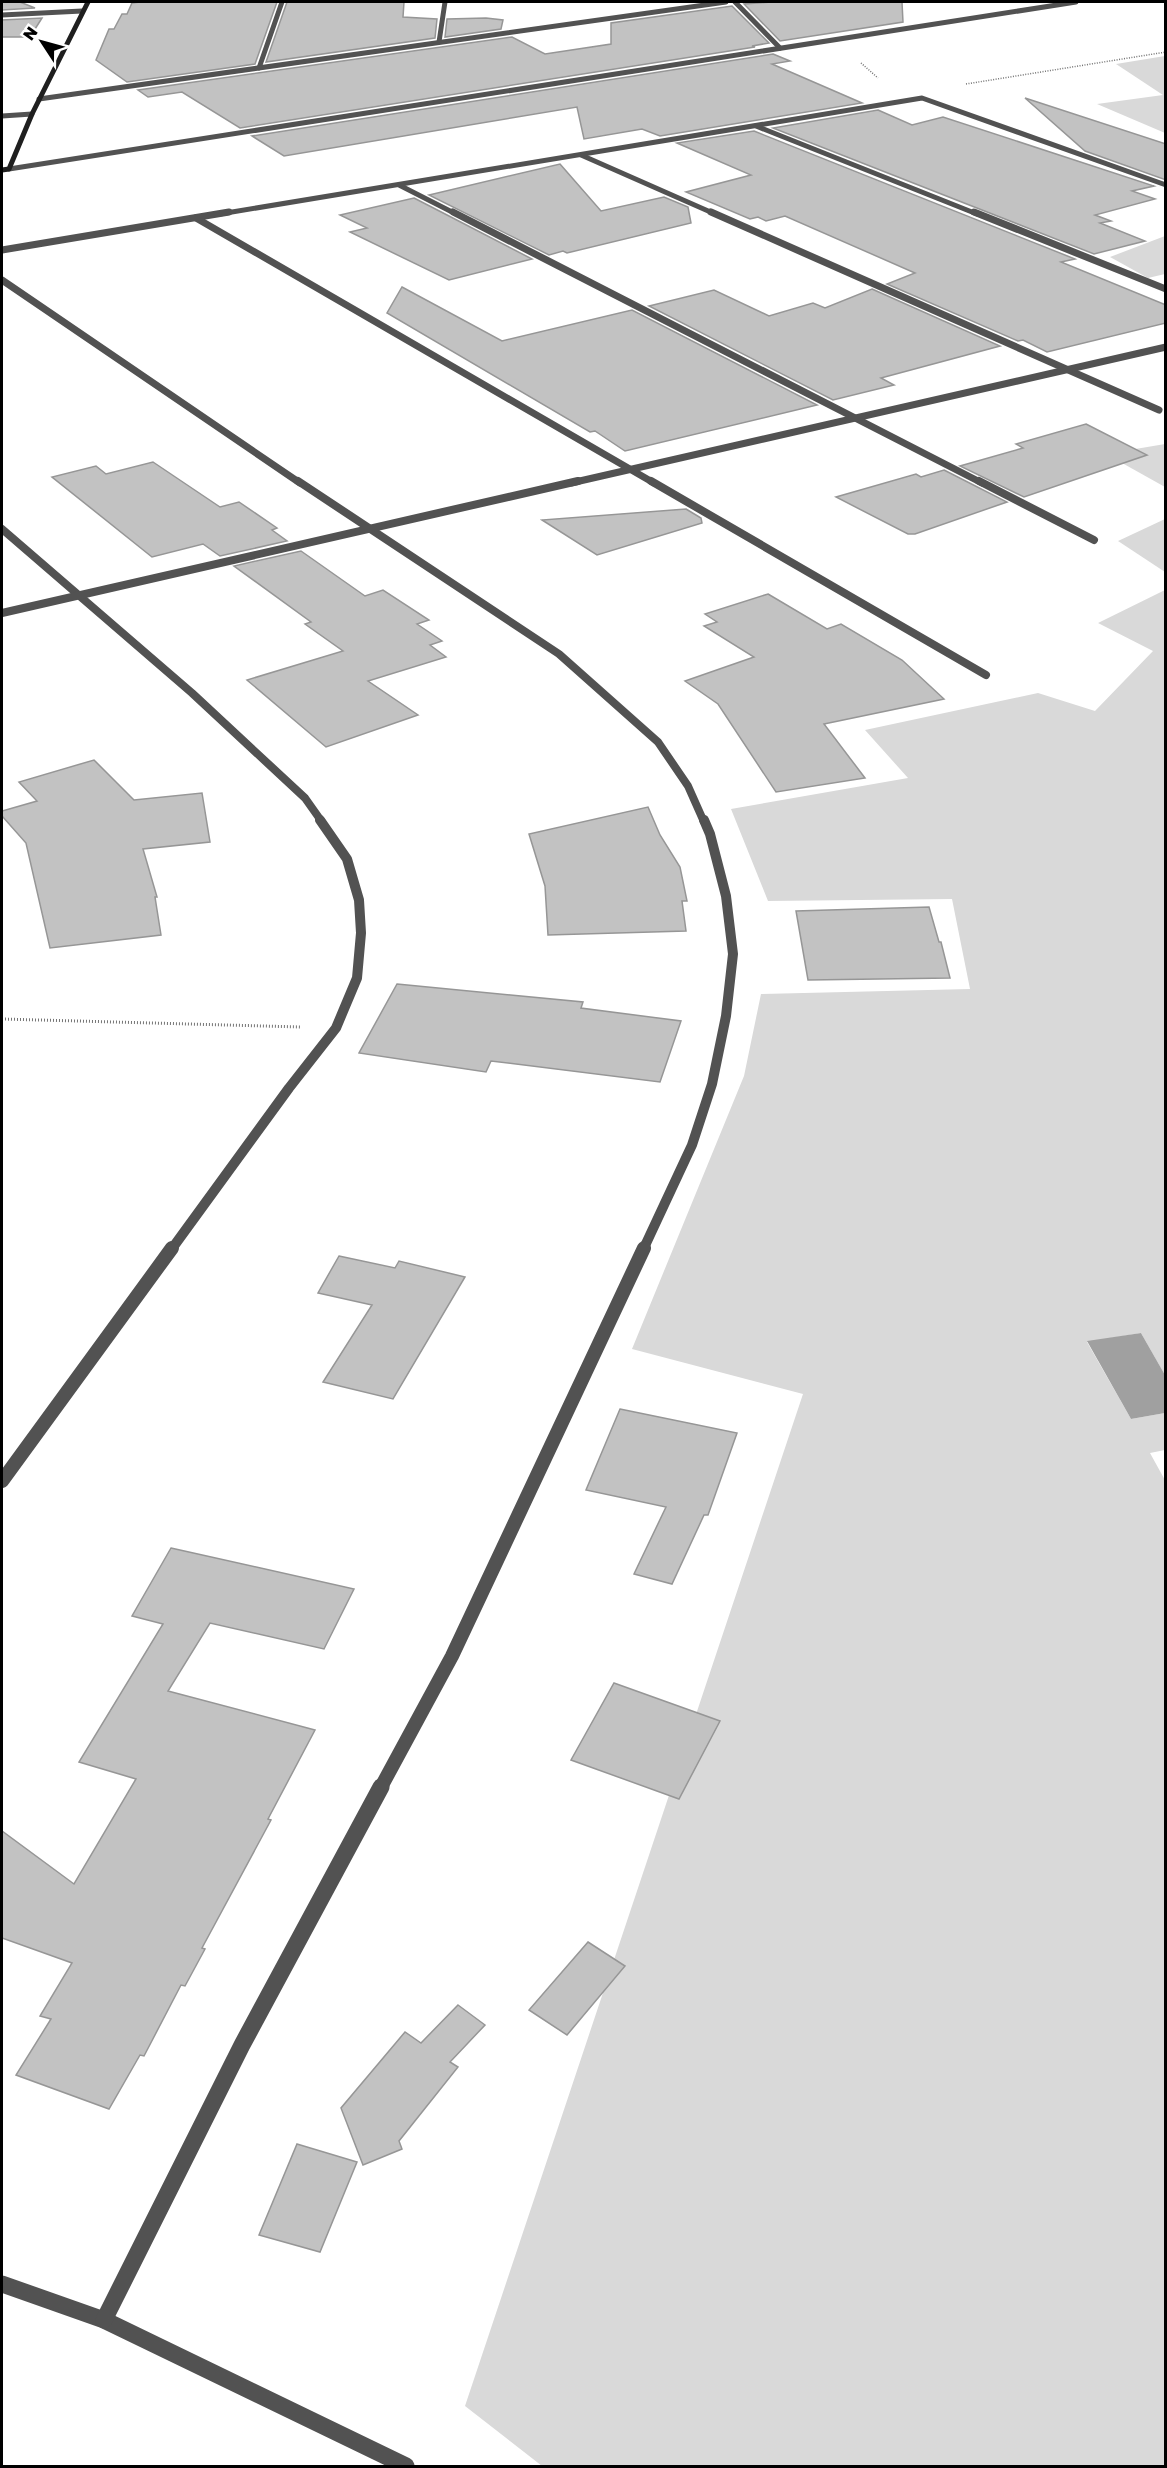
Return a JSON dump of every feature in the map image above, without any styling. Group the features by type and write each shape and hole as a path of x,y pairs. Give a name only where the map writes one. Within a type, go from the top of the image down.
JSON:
{"street":[{"path":"9,169 39,99 88,2"},
{"path":"259,68 282,2"},
{"path":"439,42 445,2"},
{"path":"39,99 726,2"},
{"path":"735,2 780,48"},
{"path":"2,170 1076,2"},
{"path":"2,15 82,11"},
{"path":"2,250 922,98 1166,185"},
{"path":"2,116 32,114"},
{"path":"755,126 1166,289"},
{"path":"580,155 1159,410"},
{"path":"399,185 1094,540"},
{"path":"196,218 986,675"},
{"path":"2,280 368,529 559,654 658,742 688,786 710,834 726,896 733,954 726,1016 712,1084 692,1145 457,1645 242,2045 104,2320"},
{"path":"2,613 1166,347"},
{"path":"2,529 192,693 305,798 347,859 359,900 361,933 357,978 336,1028 289,1088 2,1481"},
{"path":"2,2284 104,2320 406,2466"}],"path":[{"path":"820,42 851,57 890,89 911,100"},
{"path":"922,98 963,85 1166,52"},
{"path":"2,1019 336,1028"}],"shaded area":[{"path":"1165,56 1165,133 1097,104 1163,95 1116,64"},
{"path":"1165,236 1165,274 1148,278 1110,257"},
{"path":"1165,444 1165,487 1106,454"},
{"path":"1165,519 1165,572 1118,541"},
{"path":"1165,590 1165,1375 1141,1333 1087,1342 1131,1419 1165,1413 1165,1450 1150,1453 1166,1482 1165,2466 542,2466 465,2406 803,1394 632,1349 744,1076 761,994 970,989 952,899 768,901 731,809 908,778 865,730 1038,693 1095,711 1153,651 1098,623"},
{"path":"1141,1333 1165,1375 1165,1413 1131,1419 1087,1341"}],"building":[{"path":"2,2 20,2 35,8 2,10"},
{"path":"277,2 255,64 127,82 96,60 109,29 114,29 122,14 127,14 132,3"},
{"path":"287,2 404,2 403,17 437,19 435,38 266,62"},
{"path":"902,2 903,22 780,41 744,4"},
{"path":"732,6 769,43 240,128 182,92 148,97 138,90 512,37 545,54 611,44 611,23"},
{"path":"42,18 30,37 2,37 2,20"},
{"path":"447,19 503,20 501,29 445,37"},
{"path":"773,54 790,61 772,64 862,103 660,136 642,129 584,139 577,107 284,156 252,136"},
{"path":"1025,98 1166,144 1166,180 1085,151"},
{"path":"878,110 912,125 943,117 1154,186 1132,191 1155,199 1095,215 1111,221 1100,223 1145,241 1094,254 773,128"},
{"path":"754,131 1075,259 1061,262 1166,305 1166,323 1047,352 887,284 915,273 785,216 766,221 758,217 750,219 686,192 751,175 677,143"},
{"path":"560,164 601,211 664,197 688,207 691,223 567,253 563,251 549,255 429,195"},
{"path":"414,198 532,259 449,280 350,232 367,228 340,215"},
{"path":"402,287 502,341 632,310 817,405 625,451 595,431 590,432 387,313"},
{"path":"872,289 1000,346 881,378 894,385 833,400 649,306 714,290 769,316 813,303 825,308"},
{"path":"1086,424 1147,455 1024,497 960,466 1023,448 1016,444"},
{"path":"153,462 220,507 239,502 277,528 272,530 287,541 220,556 203,544 152,557 52,477 96,466 106,474"},
{"path":"944,470 1007,502 915,534 908,534 836,497 916,474 921,477"},
{"path":"686,509 701,518 702,523 597,555 542,520"},
{"path":"301,551 365,596 383,590 429,620 417,624 442,641 430,645 446,657 368,681 418,715 326,747 247,680 343,651 305,624 311,622 234,566"},
{"path":"768,594 827,629 841,624 902,660 944,699 824,724 865,778 776,792 718,704 685,681 754,657 704,626 717,622 705,614"},
{"path":"94,760 134,800 202,793 210,842 143,849 157,897 155,897 161,935 50,948 26,843 2,816 2,811 37,801 19,782"},
{"path":"648,807 660,835 680,867 687,901 682,901 686,931 548,935 545,886 529,834"},
{"path":"929,907 950,978 808,980 796,911"},
{"path":"397,984 583,1002 581,1008 681,1021 660,1082 491,1061 486,1072 359,1053"},
{"path":"339,1256 395,1268 399,1261 465,1277 393,1399 323,1382 372,1305 318,1293"},
{"path":"620,1409 737,1433 708,1515 704,1515 672,1584 634,1574 666,1507 586,1490"},
{"path":"171,1548 354,1589 324,1649 210,1623 168,1691 315,1730 268,1819 271,1820 202,1948 205,1949 185,1986 181,1985 144,2056 140,2055 109,2109 16,2075 51,2019 40,2016 72,1963 2,1938 2,1831 74,1884 136,1779 79,1762 163,1624 132,1616"},
{"path":"614,1683 720,1721 679,1799 571,1760"},
{"path":"588,1942 625,1966 567,2035 529,2010"},
{"path":"458,2005 485,2025 450,2062 458,2067 399,2141 402,2149 363,2165 341,2108 405,2032 421,2043"},
{"path":"297,2144 357,2162 320,2252 259,2235"}]}
